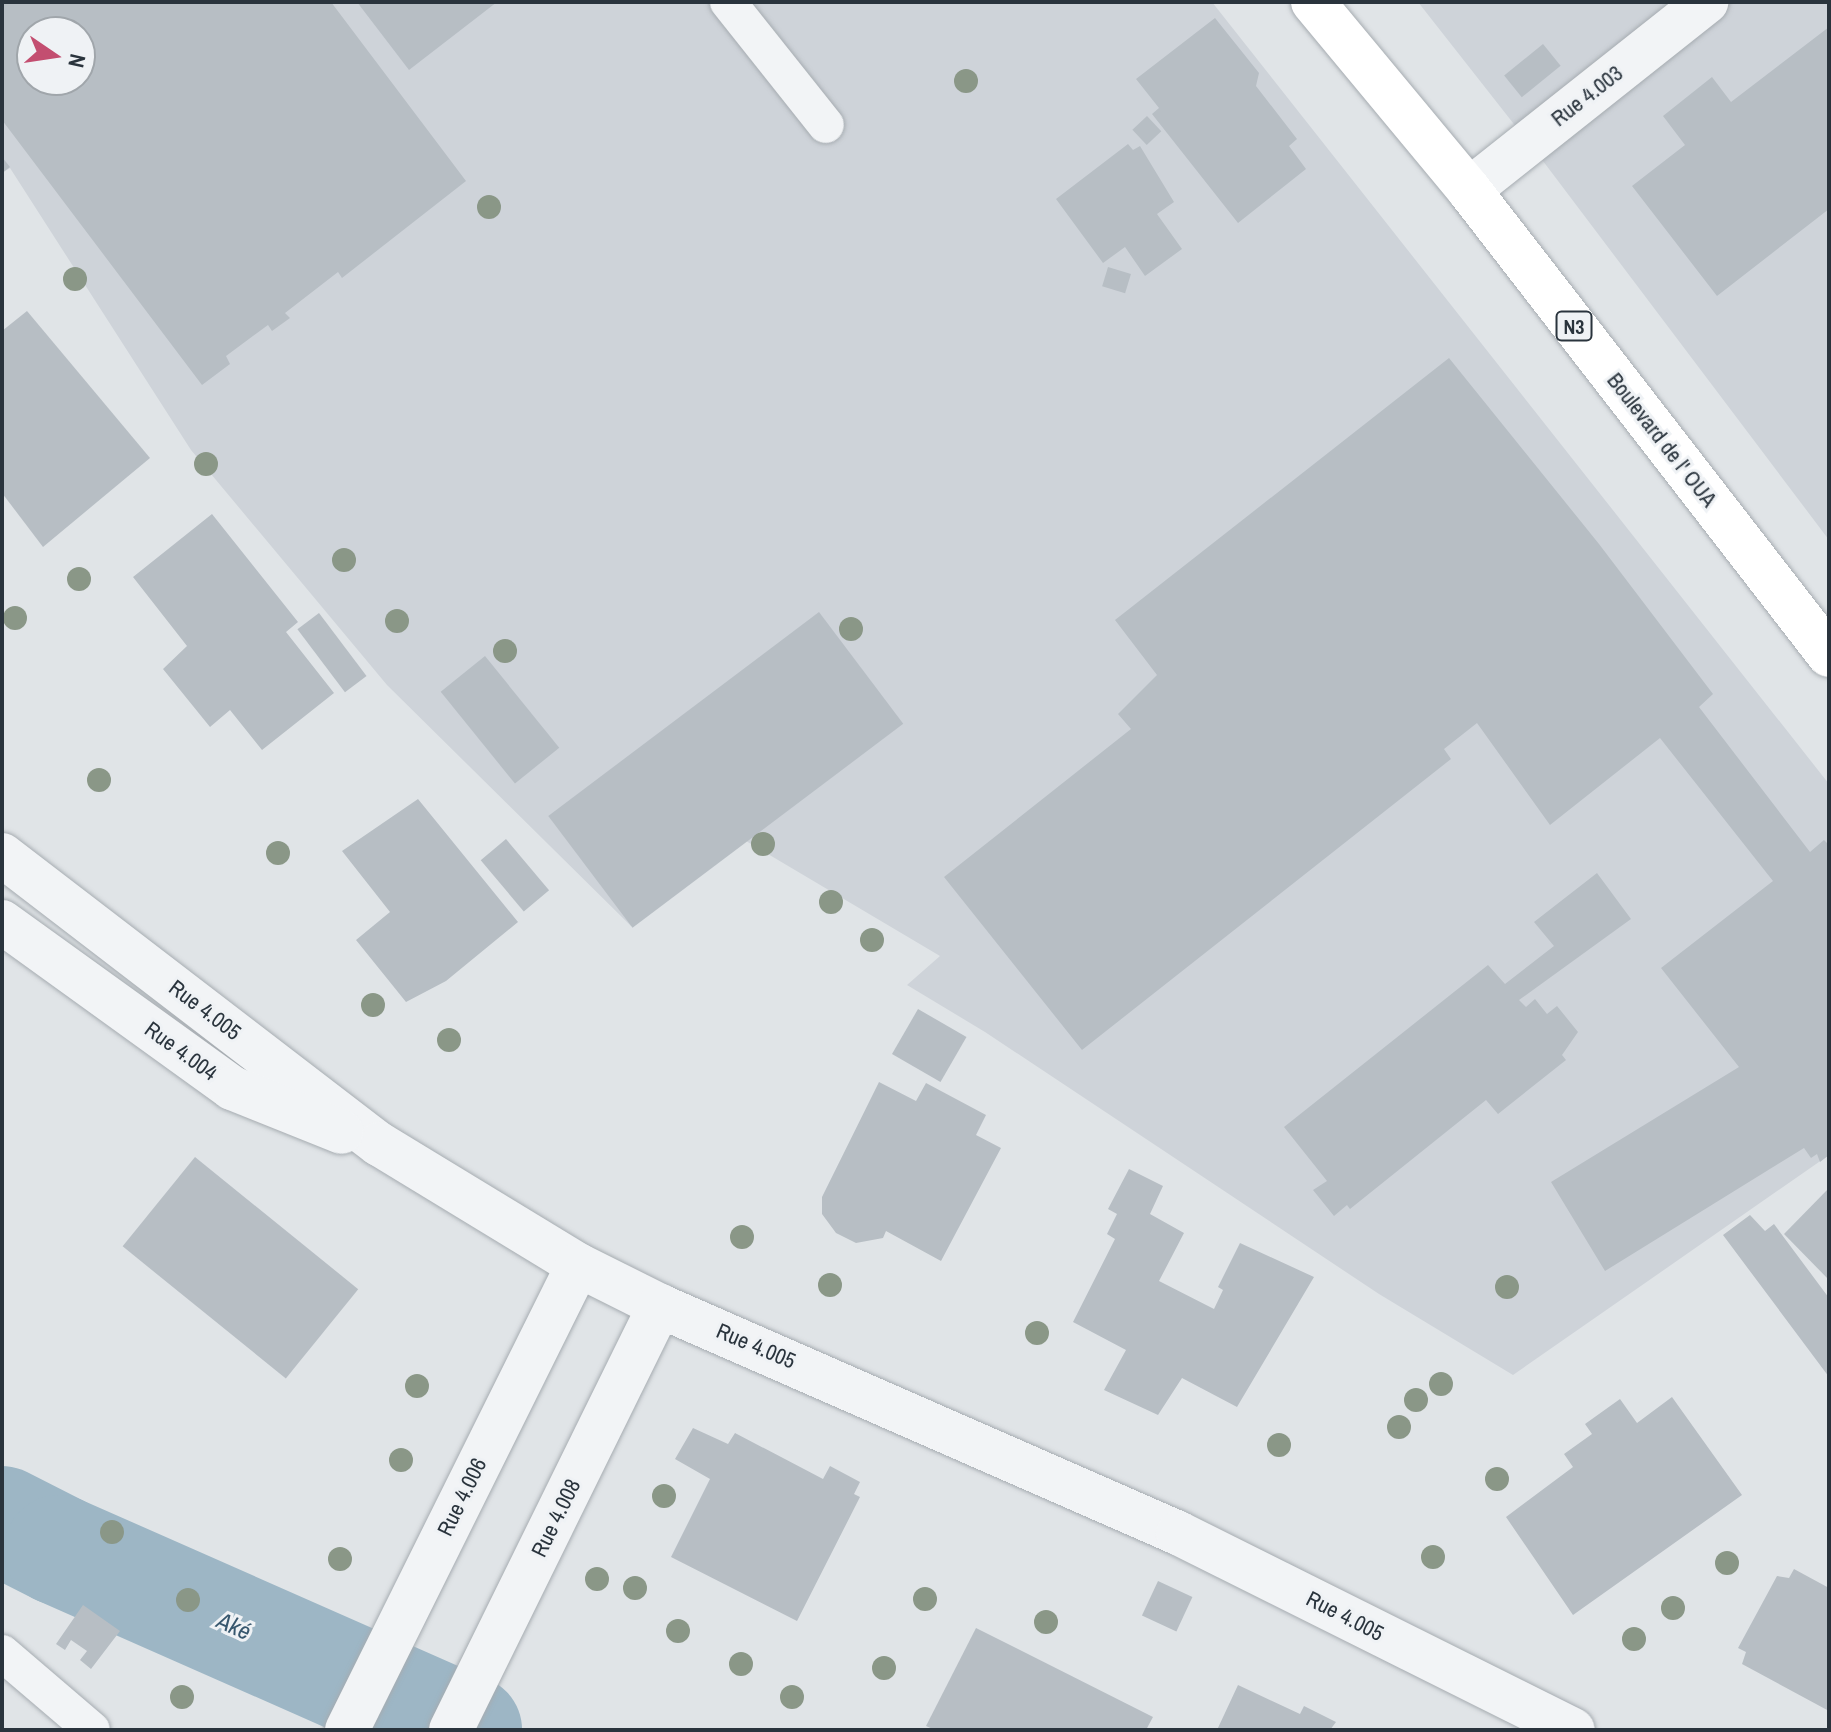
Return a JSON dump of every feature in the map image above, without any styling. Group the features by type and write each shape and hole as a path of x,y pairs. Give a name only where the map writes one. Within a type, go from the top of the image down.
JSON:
{"highway":[{"name":"Boulevard de l' OUA","path":"1313,2 1469,190 1829,655"}],"street":[{"name":"Rue 4.003","path":"1469,190 1706,2"},
{"name":"Rue 4.005","path":"2,855 379,1144 578,1265 660,1306 1178,1533 1573,1730"},
{"name":"Rue 4.004","path":"2,922 232,1088 319,1126 379,1144"},
{"name":"Rue 4.006","path":"347,1730 578,1265"},
{"name":"Rue 4.008","path":"451,1730 660,1306"}],"lane":[{"path":"728,2 826,125"},
{"path":"2,1653 92,1730"}],"shaded area":[{"path":"2,2 1212,2 1829,784 1829,1155 1513,1375 1379,1294 985,1032 907,985 940,956 746,841 631,926 387,685 191,450 10,168 2,173"},
{"path":"1418,2 1829,2 1829,540 1546,165"}],"building":[{"path":"2,2 331,2 466,181 342,278 338,272 285,313 290,318 272,331 268,325 226,356 230,364 202,385 2,120"},
{"path":"357,2 497,2 409,70"},
{"path":"1215,18 1259,73 1256,86 1297,139 1289,146 1306,169 1238,223 1152,114 1159,108 1136,79"},
{"path":"1829,27 1829,209 1717,296 1632,186 1685,145 1663,116 1712,77 1731,102"},
{"path":"1543,44 1561,66 1522,97 1504,75"},
{"path":"1147,116 1161,131 1147,145 1132,130"},
{"path":"1128,144 1133,150 1140,146 1174,202 1157,214 1182,249 1145,276 1125,247 1103,263 1056,199"},
{"path":"2,157 10,167 2,173"},
{"path":"1108,267 1131,274 1125,293 1102,286"},
{"path":"27,311 150,458 43,547 2,493 2,331"},
{"path":"1449,358 1599,544 1713,694 1699,707 1810,852 1824,840 1829,845 1829,1155 1820,1162 1817,1154 1811,1158 1804,1148 1605,1271 1551,1182 1739,1067 1661,968 1773,881 1660,738 1550,825 1477,723 1444,749 1451,759 1082,1050 944,877 1131,729 1118,714 1157,675 1115,620"},
{"path":"212,514 298,622 286,632 334,693 262,750 230,710 210,727 163,669 187,646 133,577"},
{"path":"819,612 903,724 633,928 548,816"},
{"path":"319,613 367,676 345,692 297,629"},
{"path":"485,656 559,748 515,784 441,692"},
{"path":"418,799 518,922 446,981 406,1002 356,940 390,912 342,851"},
{"path":"506,839 549,890 524,912 481,860"},
{"path":"1597,873 1631,919 1519,1000 1526,1007 1535,999 1547,1014 1557,1006 1578,1032 1562,1055 1566,1060 1498,1114 1486,1100 1350,1209 1347,1205 1334,1216 1313,1190 1327,1181 1284,1127 1488,965 1505,984 1554,946 1534,922"},
{"path":"918,1009 966,1037 940,1082 892,1054"},
{"path":"879,1082 916,1101 926,1083 986,1115 976,1135 1001,1148 941,1261 886,1231 883,1238 856,1243 836,1233 822,1214 822,1197"},
{"path":"195,1157 358,1289 286,1379 123,1246"},
{"path":"1129,1169 1163,1186 1150,1214 1184,1233 1159,1281 1214,1309 1223,1290 1218,1287 1240,1243 1314,1277 1237,1407 1182,1378 1158,1415 1104,1390 1126,1350 1073,1322 1115,1239 1107,1234 1117,1214 1108,1209"},
{"path":"1829,1188 1829,1280 1784,1234"},
{"path":"1750,1215 1765,1231 1774,1224 1829,1298 1829,1377 1723,1235"},
{"path":"1672,1397 1742,1495 1573,1615 1506,1517 1573,1467 1564,1454 1592,1434 1585,1424 1620,1399 1637,1423"},
{"path":"693,1428 728,1444 735,1433 823,1479 830,1466 860,1482 854,1494 860,1497 797,1621 671,1557 710,1479 675,1459"},
{"path":"1794,1569 1829,1588 1829,1711 1742,1664 1746,1652 1738,1648 1777,1576 1789,1578"},
{"path":"1158,1581 1192,1597 1176,1631 1142,1615"},
{"path":"83,1605 120,1631 91,1669 80,1660 87,1651 71,1640 65,1650 56,1644"},
{"path":"976,1628 1153,1717 1146,1730 935,1730 926,1726"},
{"path":"1238,1685 1300,1714 1304,1706 1336,1722 1330,1730 1217,1730"}],"waterway":[{"name":"Aké","path":"2,1521 59,1550 467,1730"}]}
